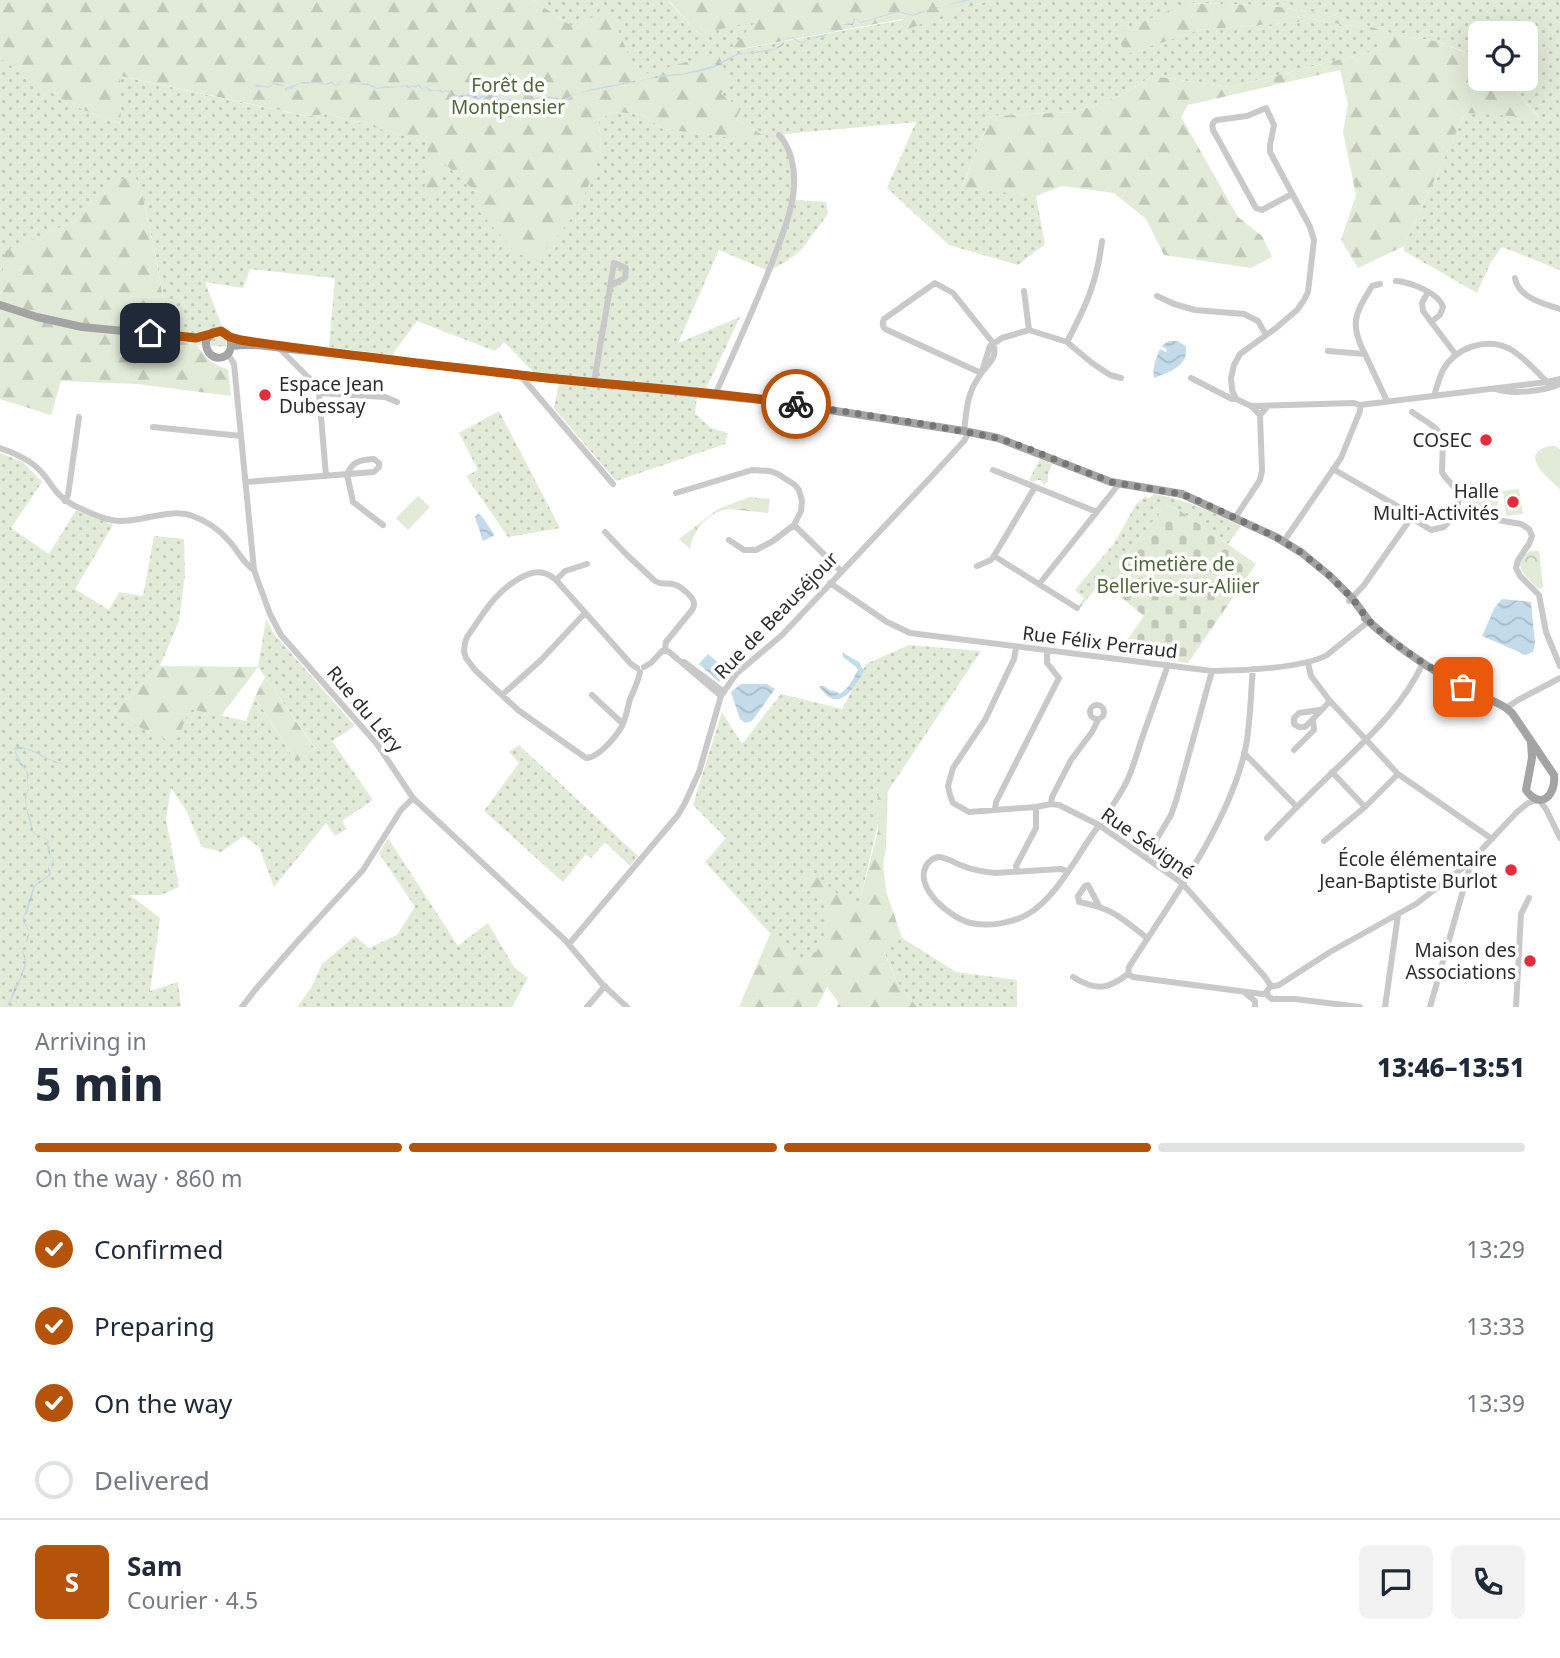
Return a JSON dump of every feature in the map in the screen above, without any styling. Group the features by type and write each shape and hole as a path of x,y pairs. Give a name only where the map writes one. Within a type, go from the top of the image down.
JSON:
{"main road":[{"path":"0,305 82,327 196,338 221,331 230,346"},
{"path":"205,344 209,335"},
{"path":"196,338 205,344 208,352 215,358 224,357 230,346"},
{"path":"230,346 245,344 312,351"},
{"path":"230,346 312,351 778,402 966,431 1024,447 1119,484 1182,494 1284,541 1316,563 1389,639 1423,663 1506,708 1531,742 1554,775 1555,781 1550,795 1545,799 1531,797 1526,790 1532,758 1531,742"},
{"path":"1529,773 1540,766 1554,775"}],"street":[{"path":"1236,399 1231,378 1240,354 1297,310 1308,292 1314,240 1313,234 1270,152 1274,125 1266,108 1247,116 1217,120 1212,125 1256,208 1262,210 1292,194"},
{"path":"715,395 769,271 791,207 794,172 784,141 779,135"},
{"path":"1067,342 1087,304 1099,267 1102,241"},
{"path":"1515,278 1522,292 1560,309"},
{"path":"1396,281 1406,282 1440,298 1444,307 1440,315 1431,322"},
{"path":"981,373 883,327 882,323 934,283 953,293 993,344"},
{"path":"1380,284 1372,286 1359,308 1356,333 1385,402"},
{"path":"594,382 610,286"},
{"path":"1024,291 1029,330"},
{"path":"1428,292 1422,307 1456,355"},
{"path":"1157,296 1195,310 1244,314 1258,321 1266,335"},
{"path":"966,431 968,400 981,373 988,349 1002,338 1029,330 1067,342 1110,375 1121,378"},
{"path":"1434,396 1442,373 1456,355 1481,344 1503,346 1520,356 1547,382"},
{"name":"Rue du Léry","path":"230,346 254,570 270,614 281,635 377,744 413,798 569,944 605,986 628,1007"},
{"path":"280,349 317,386 327,475"},
{"path":"292,360 294,351"},
{"path":"1328,351 1365,354"},
{"path":"520,375 613,484"},
{"path":"1191,378 1251,407 1260,415"},
{"path":"1251,407 1354,403 1360,405 1560,379"},
{"path":"1491,388 1510,393 1560,384"},
{"path":"319,393 385,397 397,402"},
{"path":"1284,541 1341,458 1360,405"},
{"path":"1235,518 1260,480 1260,415 1268,406"},
{"path":"1409,520 1413,519 1432,530 1444,527 1455,510 1459,496 1442,472 1441,434 1412,412"},
{"path":"65,500 68,495 79,417"},
{"path":"153,427 240,436"},
{"name":"Rue de Beauséjour","path":"569,944 678,815 699,772 722,694 740,670 782,635 964,441 966,431"},
{"path":"0,448 34,465 55,492 65,500 113,520 177,513 200,519 223,534 254,570"},
{"path":"246,482 327,475 346,474 374,472 379,467 379,463 374,459 361,460 351,466 346,474 353,502 383,525"},
{"path":"677,493 752,470 770,471 790,480 799,490 801,511 794,525 773,541 756,550 744,550 729,540"},
{"path":"993,470 1097,512"},
{"path":"1333,470 1406,511 1409,520"},
{"path":"1040,583 1119,484"},
{"path":"977,566 994,556 1035,487"},
{"path":"1463,514 1521,524 1529,529 1532,536 1530,544 1517,560 1516,568 1520,576 1539,595 1546,632 1560,666"},
{"path":"1350,599 1364,585 1409,520"},
{"path":"794,525 841,571"},
{"path":"605,531 655,581 677,585 692,598 692,610 666,642 666,650"},
{"path":"994,556 1077,608"},
{"path":"556,580 565,571 587,564"},
{"path":"534,572 547,573 631,664 640,669 623,724 598,754 586,758 518,710 475,670 466,658 464,649 467,637 491,601 509,585 534,572"},
{"name":"Rue Félix Perraud","path":"830,583 887,622 910,633 1212,671 1308,663 1327,656 1369,621"},
{"path":"502,695 541,660 585,613"},
{"path":"1016,648 1014,659 985,720 953,768 949,778 953,803 969,811 1051,804 1071,760 1098,720"},
{"path":"666,650 722,694"},
{"path":"640,669 666,650"},
{"path":"995,809 996,802 1059,678 1047,663 1047,651"},
{"path":"1308,663 1311,676 1330,701 1398,775 1492,839"},
{"path":"1267,838 1296,806 1381,725 1409,688 1423,663"},
{"path":"1067,871 984,872 936,857 928,864 924,877 936,901 946,911 970,923 1006,922 1039,906 1067,871 1119,796 1168,666"},
{"path":"1073,977 1097,987 1113,984 1128,974 1129,967 1182,883 1224,811 1244,754 1253,669"},
{"path":"1146,857 1174,808 1212,671"},
{"path":"1506,708 1560,678"},
{"path":"592,695 623,724"},
{"path":"1322,709 1299,713 1294,718 1294,724 1305,727 1330,701"},
{"path":"1294,750 1314,730 1312,719"},
{"path":"1244,754 1296,806"},
{"path":"1332,772 1365,807"},
{"path":"1324,841 1398,775"},
{"path":"1517,812 1526,790"},
{"path":"242,1007 363,870 401,810 413,798"},
{"path":"1128,974 1133,978 1267,994 1272,999 1284,981 1416,904 1469,863 1528,803 1538,800 1546,808 1560,838"},
{"name":"Rue Sévigné","path":"1051,804 1059,805 1099,825 1182,883 1277,991"},
{"path":"1017,872 1016,866 1036,828 1036,807"},
{"path":"1430,1007 1469,863"},
{"path":"1516,1007 1521,914 1529,898"},
{"path":"1099,906 1112,912 1147,939"},
{"path":"1385,1007 1398,915"},
{"path":"587,1007 605,986"},
{"path":"1254,1006 1267,994 1267,989 1295,999 1360,1007"},
{"path":"1243,991 1255,1001 1254,1006"}],"green space":[{"name":"Forêt de Montpensier","path":"0,0 533,0 576,29 608,5 637,76 718,53 730,84 721,94 741,108 736,119 766,137 767,142 663,129 641,114 612,112 599,120 601,154 579,209 536,262 515,252 477,209 476,192 445,164 437,194 424,198 428,143 329,114 307,116 120,76 121,123 73,105 0,58"},
{"path":"533,0 671,0 669,2 699,34 757,20 730,51 958,10 992,0 1560,0 1560,270 1502,247 1491,262 1477,293 1404,251 1465,113 1539,117 1516,91 1538,91 1538,21 1468,21 1468,53 1436,41 1397,35 1330,14 1265,5 1187,3 1125,54 1199,30 1311,19 1372,30 1382,49 1230,87 1152,76 1120,96 1075,112 991,116 962,187 1036,196 1045,244 1018,265 949,245 887,188 916,122 784,134 797,175 796,200 826,202 828,214 802,249 769,271 719,250 678,343 740,317 708,385 697,396 695,414 711,428 728,433 725,444 616,481 554,408 559,383 542,381 504,342 495,351 417,321 392,355 329,347 335,278 250,269 243,288 205,282 230,347 197,345 170,339 141,188 133,173 92,197 75,221 6,251 0,298 0,58 73,105 121,123 119,76 306,116 329,114 429,143 444,163 476,192 601,154 599,120 612,112 641,114 663,129 767,141 766,137 736,119 636,76 608,6 576,29"},
{"path":"992,0 908,29 902,19 729,51 756,21 699,34 669,1"},
{"path":"1187,3 1265,5 1330,14 1397,35 1436,41 1468,53 1468,91 1516,91 1539,118 1465,113 1404,246 1358,268 1341,240 1356,195 1343,132 1348,104 1340,70 1188,105 1181,117 1238,217 1262,236 1272,257 1251,268 1164,255 1146,219 1114,193 1062,186 1036,196 962,188 991,116 1075,112 1120,96 1152,76 1230,87 1382,49 1371,30 1312,19 1199,30 1125,55 1117,33"},
{"path":"133,173 141,188 170,339 197,345 210,361 228,369 231,396 137,384 61,381 51,415 0,399 0,298 5,251 75,221 91,197"},
{"path":"499,411 560,528 508,537 466,476 478,470 459,433"},
{"path":"1550,446 1560,449 1560,489 1543,473 1535,460 1540,450"},
{"path":"0,453 23,462 42,482 11,528 49,554 76,510 113,525 75,589 109,610 119,592 143,596 154,536 184,539 185,575 179,621 160,666 112,714 190,709 246,721 255,697 296,762 316,749 258,667 266,619 274,634 355,726 332,741 373,800 342,821 347,829 335,836 326,823 274,887 259,847 244,836 221,852 202,847 186,810 171,788 166,819 179,887 161,895 130,895 160,918 150,991 178,982 181,1007 0,1007"},
{"path":"1040,459 1052,464 1048,482 1043,485 1041,480 1029,480"},
{"path":"1476,482 1502,489 1495,514 1469,508"},
{"name":"Halle Multi-Activités","path":"1519,489 1523,514 1506,516 1503,491"},
{"path":"1154,494 1177,499 1241,526 1228,544 1179,510 1166,505 1103,583 1101,582 1079,609 1077,608 1084,598 1075,590 1115,542 1136,504 1146,496 1148,499"},
{"path":"418,496 430,507 408,530 396,518"},
{"path":"750,497 770,499 768,513 728,509 721,511 708,518 698,529 690,549 679,539 718,509"},
{"name":"Cimetière de Bellerive-sur-Aliier","path":"1166,505 1179,510 1256,564 1188,663 1117,655 1144,616 1103,583"},
{"path":"1531,551 1539,551 1543,586 1541,589 1528,579 1521,569 1521,560"},
{"path":"909,645 981,651 884,797 858,909 817,951 797,963 705,862 726,838 693,805 722,712 742,744 781,694 842,709 866,664"},
{"path":"160,666 258,667 221,716 190,709 175,744 112,714"},
{"path":"265,677 316,750 296,762 255,697"},
{"path":"519,745 638,856 630,866 605,842 591,858 586,854 563,882 484,811 519,763 509,752"},
{"path":"880,783 888,783 883,864 886,891 902,938 884,952 896,980 917,1007 837,1007 839,1003 827,987 817,1007 739,1007 771,932 797,963 817,951 827,930 828,915 820,897 806,884 803,871 808,868 858,908 878,831 876,808"},
{"path":"388,838 458,946 488,923 514,967 528,978 512,1007 297,1007 311,988 322,964 355,936 369,948 397,935 415,907 379,853"},
{"path":"902,938 956,972 1017,980 1017,1007 917,1007 896,980 884,951"}],"water":[{"path":"943,6 913,16 898,12 861,23 855,19 853,25 844,25 852,24 854,18 861,22 898,11 913,15"},
{"path":"784,41 784,44 774,50 738,55 704,71 638,81 712,66 737,54 775,49"},
{"path":"342,81 344,83 336,86 331,83 327,85 300,83 332,82 336,85"},
{"path":"635,81 635,82 578,93 598,88"},
{"path":"274,83 285,86 274,84 268,88 254,84 268,87"},
{"path":"366,83 377,88 419,84 422,88 435,91 422,89 418,86 409,89 406,86 377,89 358,84"},
{"path":"440,89 443,92 446,90 459,96 467,94 478,98 492,95 497,96 499,99 510,99 516,102 543,97 562,100 573,95 568,100 562,101 543,98 524,104 516,103 510,100 498,101 496,97 477,100 471,96 461,98 446,91 443,93 435,91"},
{"path":"1169,341 1177,341 1186,346 1185,358 1176,368 1154,378 1154,367 1160,349 1166,352 1167,349 1161,346"},
{"path":"478,514 494,534 483,541 475,517"},
{"path":"1502,599 1531,602 1535,643 1533,652 1526,655 1482,636 1495,607"},
{"path":"843,653 859,662 864,671 850,692 839,699 832,699 819,686 840,694 858,670 843,657"},
{"path":"708,654 728,671 719,682 699,664"},
{"path":"741,684 767,684 775,689 752,721 745,723 740,719 731,692"},
{"path":"14,749 29,749 51,760 67,764 54,762 29,750 15,750 29,775 27,780 26,771 18,762"},
{"path":"26,805 33,831 49,841 50,856 47,840 32,832"},
{"path":"48,867 50,876 35,886 27,914 24,916 29,931 23,920 24,914 33,886 49,875"},
{"path":"21,945 26,963 7,1007 25,962"}],"way so far":[{"path":"796,404 998,438 1111,482 1182,494 1199,501 1284,541 1302,553 1330,576 1352,598 1369,621 1389,639 1463,687"}],"place":[{"name":"Espace Jean Dubessay","path":"265,395"},
{"name":"COSEC","path":"1486,440"},
{"name":"Halle Multi-Activités","path":"1513,502"},
{"name":"École élémentaire Jean-Baptiste Burlot","path":"1511,870"},
{"name":"Maison des Associations","path":"1530,961"}],"route":[{"path":"150,333 196,338 221,331 240,340 312,351 796,404"}]}
